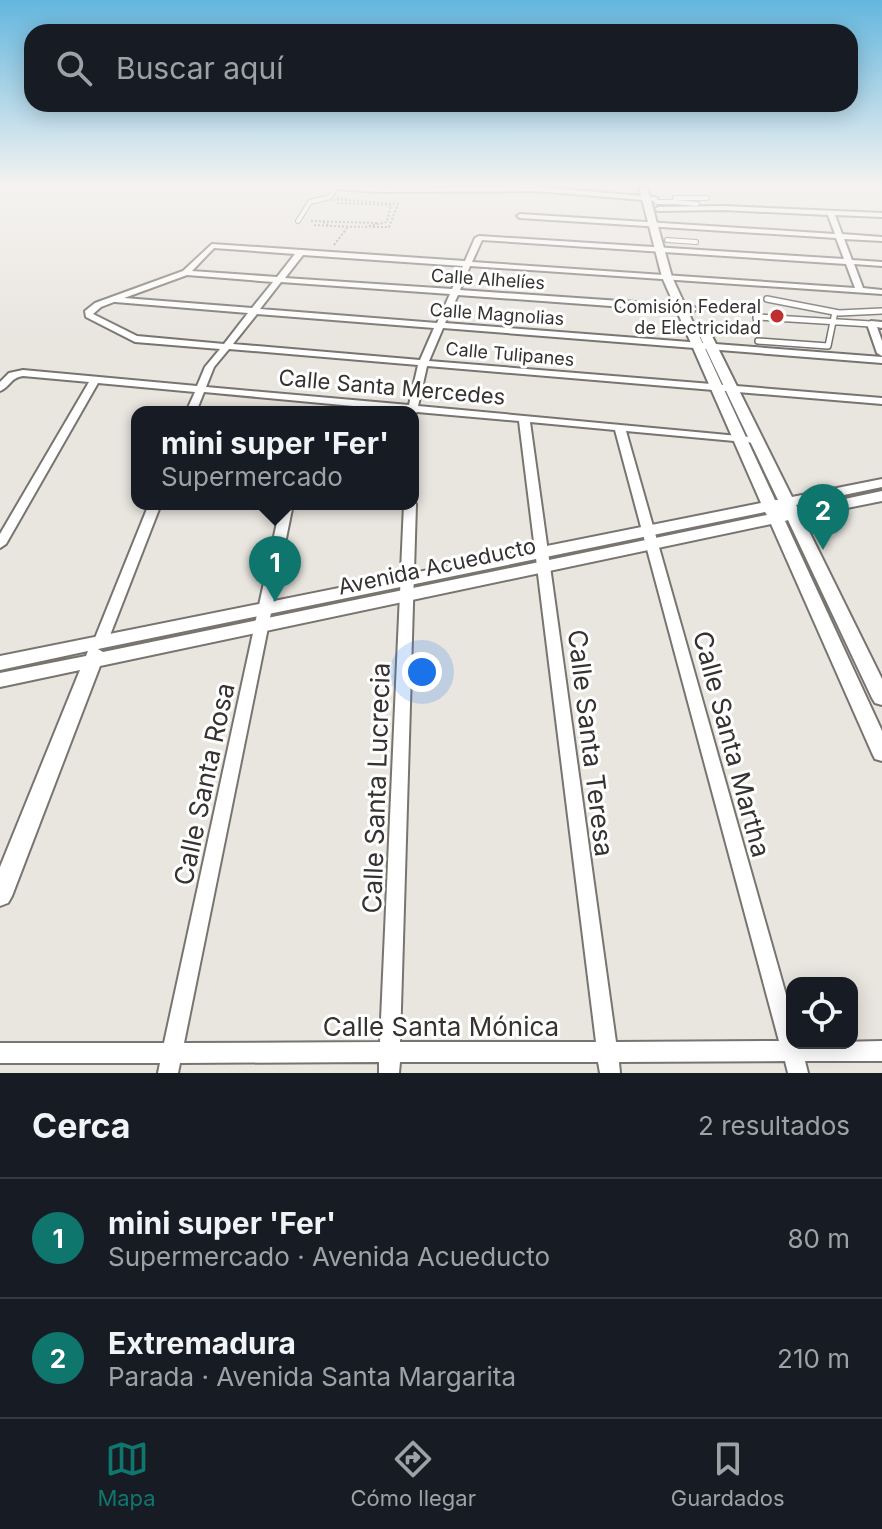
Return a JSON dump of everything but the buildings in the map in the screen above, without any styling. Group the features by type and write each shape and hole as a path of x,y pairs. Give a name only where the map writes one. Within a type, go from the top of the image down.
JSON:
{"main road":[{"path":"662,237 673,278 781,510 846,673 882,753"},
{"name":"Avenida Acueducto","path":"0,680 96,652 781,510 882,483"},
{"name":"Avenida Acueducto","path":"781,510 882,496"},
{"path":"781,510 861,653 878,670 881,694"},
{"path":"0,896 96,652"},
{"name":"Avenida Acueducto","path":"0,663 96,652"}],"street":[{"path":"839,237 860,291"},
{"path":"854,237 882,239"},
{"path":"413,406 423,363 476,240 666,247 882,264"},
{"path":"110,300 186,273 212,246 882,292"},
{"path":"193,406 210,367 301,252"},
{"name":"Calle Alhelíes","path":"186,273 687,309"},
{"name":"Calle Magnolias","path":"110,300 882,360"},
{"name":"Calle Tulipanes","path":"110,300 94,307 89,315 135,339 882,401"},
{"path":"877,324 882,353"},
{"name":"Calle Santa Mercedes","path":"0,388 12,375 23,373 374,406"},
{"path":"0,544 95,380"},
{"path":"307,406 308,399"},
{"name":"Calle Santa Mercedes","path":"419,411 748,439"},
{"name":"Calle Santa Teresa","path":"524,419 610,1073"},
{"name":"Calle Santa Martha","path":"620,428 798,1073"},
{"path":"96,652 153,510"},
{"name":"Calle Santa Rosa","path":"170,1063 286,510"},
{"name":"Calle Santa Lucrecia","path":"389,1063 410,510"},
{"path":"846,673 878,670"},
{"path":"855,692 881,694"},
{"name":"Calle Santa Mónica","path":"0,1053 170,1063 389,1063 607,1052 882,1051"}],"lane":[{"path":"666,247 696,242"},
{"path":"767,299 796,302 835,312 860,314 882,311"},
{"path":"758,341 828,346 827,336 834,323 835,312"},
{"path":"757,325 756,317 877,324"}],"path":[{"path":"328,254 341,237"}],"place":[{"name":"Comisión Federal de Electricidad","path":"777,316"},
{"name":"Extremadura","path":"823,550"},
{"name":"mini super 'Fer'","path":"275,602"}]}
